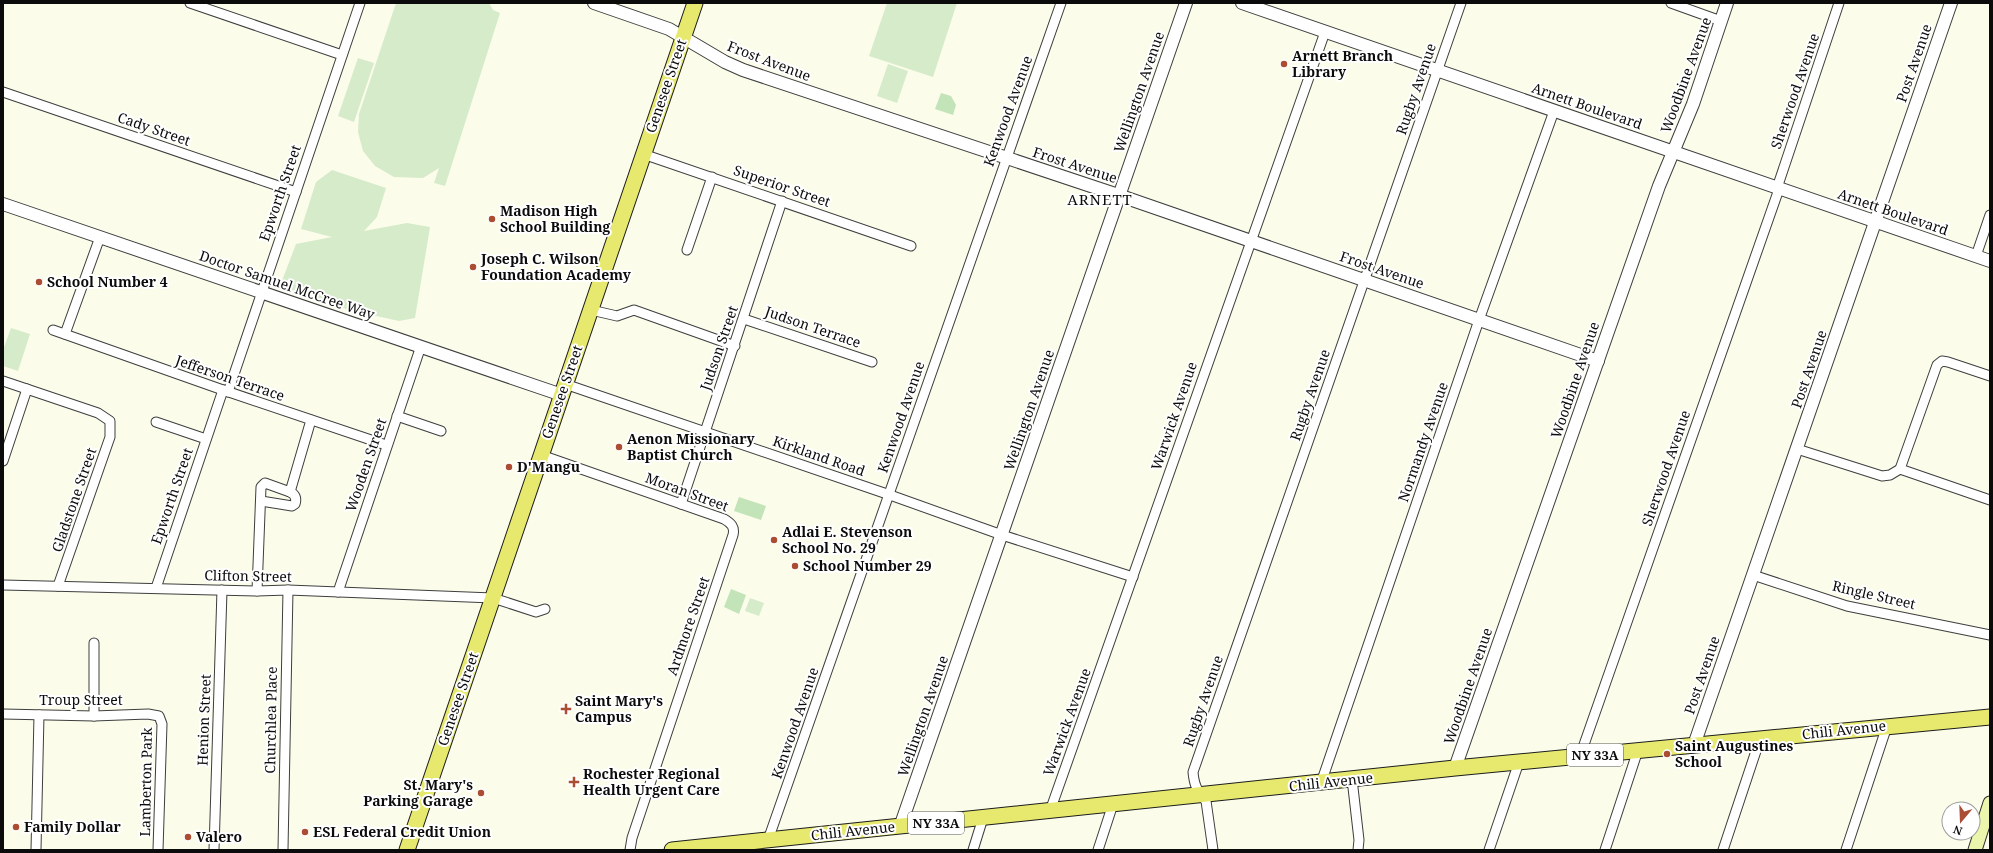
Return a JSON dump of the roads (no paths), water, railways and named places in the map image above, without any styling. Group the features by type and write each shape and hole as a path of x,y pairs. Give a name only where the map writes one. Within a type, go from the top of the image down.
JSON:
{"main road":[{"name":"Genesee Street","path":"407,850 695,3"},
{"name":"Chili Avenue","path":"672,850 1200,796 1455,768 1990,717"},
{"path":"1975,850 1990,803"}],"street":[{"path":"190,3 342,55"},
{"name":"Epworth Street","path":"156,588 206,439 262,292 360,3"},
{"name":"Frost Avenue","path":"594,3 669,29 725,62 743,70 1118,195 1598,361"},
{"name":"Kenwood Avenue","path":"768,840 890,495 1006,158 1062,3"},
{"name":"Wellington Avenue","path":"900,827 1002,536 1118,195 1186,3"},
{"name":"Arnett Boulevard","path":"1242,3 1990,261"},
{"name":"Rugby Avenue","path":"1213,850 1206,801 1200,796 1194,784 1193,772 1461,3"},
{"path":"1671,3 1721,21"},
{"name":"Woodbine Avenue","path":"1455,768 1659,186 1693,104 1727,3"},
{"name":"Sherwood Avenue","path":"1580,756 1778,188 1839,3"},
{"name":"Post Avenue","path":"1694,745 1951,3"},
{"name":"Warwick Avenue","path":"1050,811 1250,240 1325,32"},
{"name":"Cady Street","path":"3,92 296,192"},
{"name":"Normandy Avenue","path":"1321,783 1479,320 1554,111"},
{"name":"Superior Street","path":"643,154 911,246"},
{"path":"687,250 712,177"},
{"name":"Judson Street","path":"681,504 744,319 782,201"},
{"name":"Doctor Samuel McCree Way","path":"3,204 420,346 563,390"},
{"path":"1976,256 1990,215"},
{"path":"65,334 100,237"},
{"path":"590,310 617,316 634,310 735,346"},
{"name":"Judson Terrace","path":"744,319 872,362"},
{"name":"Jefferson Terrace","path":"53,330 225,391 386,445"},
{"name":"Wooden Street","path":"338,592 420,346"},
{"path":"1797,449 1882,476 1890,475 1900,469 1937,365 1945,361 1990,376"},
{"path":"3,381 27,389 3,461"},
{"name":"Gladstone Street","path":"27,389 98,414 110,421 110,437 58,586"},
{"name":"Kirkland Road","path":"563,390 705,432 890,495 1002,536 1133,577"},
{"path":"396,416 440,431"},
{"path":"290,492 311,420"},
{"path":"156,422 206,439"},
{"name":"Moran Street","path":"541,455 724,519 733,525"},
{"path":"1900,469 1990,500"},
{"path":"257,591 261,501 262,484 293,493 296,500 295,504 292,506 279,506 261,501"},
{"name":"Ardmore Street","path":"630,850 634,830 733,535 733,525"},
{"name":"Ringle Street","path":"1753,576 1847,606 1990,635"},
{"name":"Clifton Street","path":"3,585 257,591 288,590 493,598 536,612 544,609"},
{"name":"Henion Street","path":"214,850 222,590"},
{"name":"Churchlea Place","path":"283,850 288,590"},
{"path":"94,643 94,716"},
{"name":"Troup Street","path":"3,714 94,716 148,714 158,716"},
{"path":"36,850 39,715"},
{"name":"Lamberton Park","path":"158,716 162,724 158,850"},
{"path":"1846,850 1887,726"},
{"path":"1723,850 1760,739"},
{"path":"1605,850 1638,750"},
{"path":"1489,850 1520,762"},
{"path":"1352,779 1359,840 1358,850"},
{"path":"1098,850 1113,804"},
{"path":"973,850 983,818"}],"place":[{"name":"Arnett Branch Library","path":"1284,64"},
{"name":"Madison High School Building","path":"492,219"},
{"name":"Joseph C. Wilson Foundation Academy","path":"473,267"},
{"name":"School Number 4","path":"39,282"},
{"name":"Aenon Missionary Baptist Church","path":"619,447"},
{"name":"D'Mangu","path":"509,467"},
{"name":"Adlai E. Stevenson School No. 29","path":"774,540"},
{"name":"School Number 29","path":"795,566"},
{"name":"Saint Mary's Campus","path":"566,709"},
{"name":"Saint Augustines School","path":"1667,754"},
{"name":"Rochester Regional Health Urgent Care","path":"574,782"},
{"name":"St. Mary's Parking Garage","path":"481,793"},
{"name":"Family Dollar","path":"16,827"},
{"name":"ESL Federal Credit Union","path":"305,832"},
{"name":"Valero","path":"188,837"}],"district":[{"name":"ARNETT","path":"1100,200"}]}
